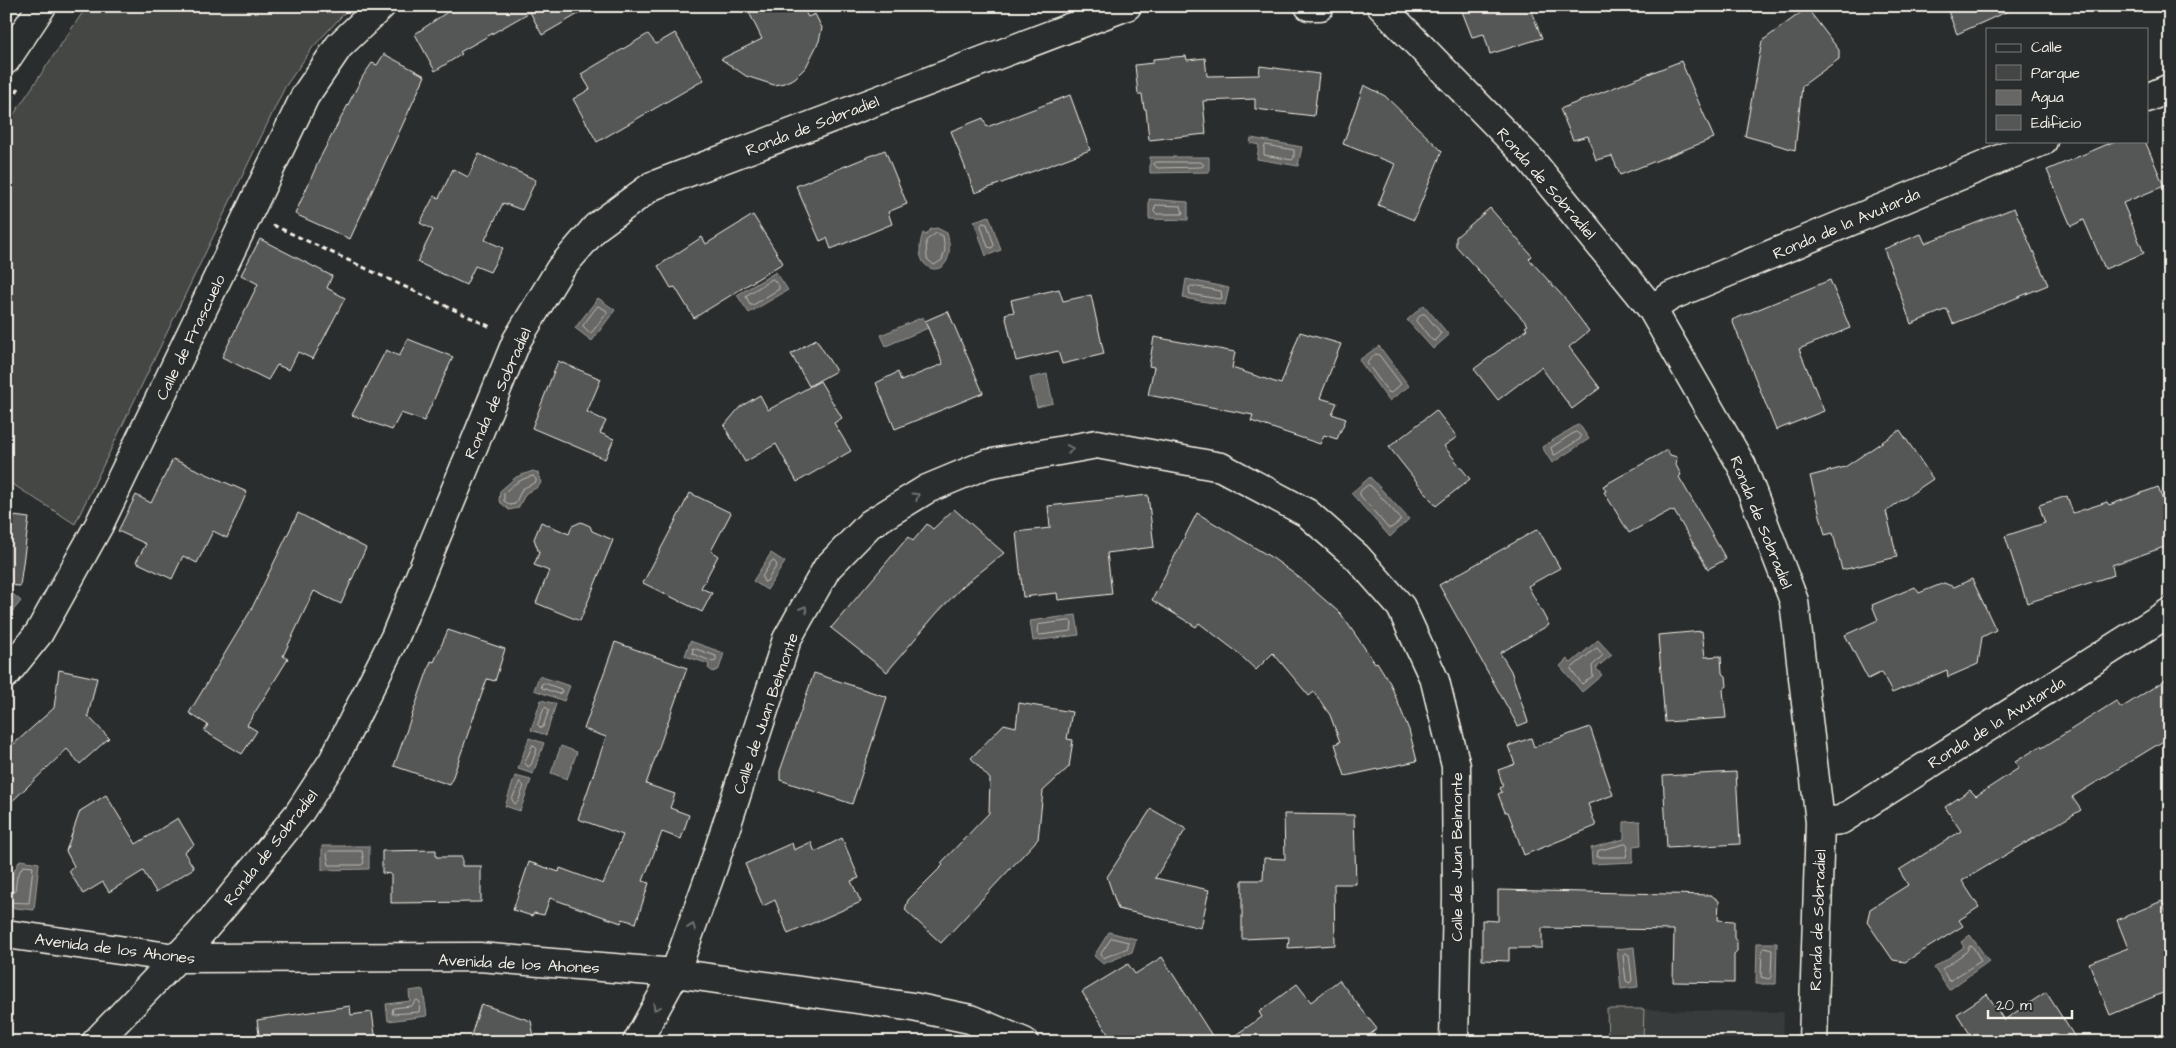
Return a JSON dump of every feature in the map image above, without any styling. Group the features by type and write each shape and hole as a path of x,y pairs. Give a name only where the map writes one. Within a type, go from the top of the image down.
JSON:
{"street":[{"name":"Calle de Frascuelo","path":"6,674 39,633 98,525 250,214 305,96 338,46 381,6"},
{"name":"Ronda de Sobradiel","path":"96,1042 228,902 300,813 333,761 395,637 517,340 560,269 596,227 652,186 1127,6"},
{"path":"1309,6 1320,6"},
{"name":"Ronda de Sobradiel","path":"1381,6 1530,159 1652,309 1742,466 1794,601 1820,822 1813,1042"},
{"path":"6,42 39,11"},
{"path":"6,60 39,11"},
{"path":"2148,98 2170,88"},
{"name":"Ronda de la Avutarda","path":"1652,309 1671,296 2041,142"},
{"name":"Calle de Juan Belmonte","path":"637,1042 675,973 713,868 787,639 828,568 870,524 927,489 987,464 1097,444 1221,467 1307,513 1357,557 1401,607 1435,681 1456,766 1457,897 1454,1042"},
{"name":"Ronda de la Avutarda","path":"1820,822 1841,820 2170,612"},
{"name":"Avenida de los Ahones","path":"6,934 176,958 479,957 675,973 913,1007 970,1019 1024,1042"}],"path":[{"path":"250,214 517,340"}],"shaded area":[{"path":"1607,1009 1784,1012 1783,1042 1608,1042"}],"green space":[{"path":"87,6 351,6 313,47 285,87 75,524 6,480 6,126"},
{"path":"1607,1009 1644,1009 1643,1042 1608,1042"}],"water":[{"path":"1251,138 1302,147 1298,166 1257,159 1259,145 1250,143"},
{"path":"1150,157 1209,157 1209,172 1150,173"},
{"path":"1149,199 1188,202 1188,220 1149,219"},
{"path":"989,216 1001,250 986,256 974,221"},
{"path":"937,228 947,233 949,249 947,261 941,267 934,269 927,266 922,259 920,248 923,233 926,235 931,229"},
{"path":"776,272 788,290 749,313 737,295"},
{"path":"1186,279 1229,288 1225,305 1183,298"},
{"path":"598,298 615,310 592,341 575,328"},
{"path":"1424,305 1449,335 1433,349 1407,320"},
{"path":"923,317 928,328 886,346 881,335"},
{"path":"1379,346 1409,386 1389,401 1359,360"},
{"path":"1047,374 1053,403 1037,407 1030,378"},
{"path":"1579,424 1589,439 1552,463 1542,447"},
{"path":"533,471 538,473 541,483 538,487 526,493 518,508 509,510 499,501 500,491 516,477"},
{"path":"1370,477 1409,519 1390,537 1351,493"},
{"path":"771,553 785,562 767,590 753,581"},
{"path":"9,591 21,601 6,619 6,594"},
{"path":"1076,615 1079,635 1033,641 1030,621"},
{"path":"1598,640 1612,655 1596,668 1602,675 1582,692 1560,666 1567,659 1571,663"},
{"path":"690,641 724,653 719,669 713,672 708,668 709,664 685,656"},
{"path":"539,676 570,686 564,701 534,690"},
{"path":"541,700 556,704 546,735 531,730"},
{"path":"529,738 544,743 533,774 518,769"},
{"path":"561,746 577,752 567,779 551,773"},
{"path":"515,776 531,780 520,811 505,806"},
{"path":"1640,821 1641,845 1633,846 1633,862 1592,864 1591,848 1624,839 1624,822"},
{"path":"322,846 369,846 369,869 322,870"},
{"path":"20,860 39,863 34,910 6,907 6,892 11,888 12,875"},
{"path":"1109,932 1136,939 1132,952 1103,964 1094,956"},
{"path":"1970,935 1989,961 1949,990 1934,968 1964,947 1961,942"},
{"path":"1757,943 1777,943 1776,984 1756,984"},
{"path":"1634,947 1638,987 1621,989 1617,949"},
{"path":"423,989 427,1016 388,1021 386,1004 410,1001 409,991"}],"building":[{"path":"456,6 592,6 542,35 530,12 460,52 462,54 435,71 415,34"},
{"path":"746,6 802,6 808,17 815,14 822,28 819,41 806,67 795,78 774,85 746,76 721,59 762,39"},
{"path":"1460,6 1529,6 1542,38 1490,54 1484,34 1472,37"},
{"path":"1946,6 2019,6 1957,34"},
{"path":"1807,8 1839,50 1839,59 1802,86 1795,150 1745,136 1762,41"},
{"path":"675,33 704,80 597,142 573,99 590,89 581,74 648,34 656,44"},
{"path":"384,54 425,76 350,239 295,214 321,156 363,76 372,63 377,65"},
{"path":"1186,56 1187,60 1205,58 1207,76 1259,75 1260,66 1319,74 1314,116 1255,109 1255,99 1203,101 1206,134 1149,140 1146,109 1144,109 1142,94 1138,94 1135,65 1153,63 1153,59"},
{"path":"1681,61 1714,138 1620,175 1612,156 1596,160 1588,136 1573,140 1560,109"},
{"path":"1364,85 1385,96 1442,151 1414,220 1378,205 1395,164 1343,144"},
{"path":"1070,95 1090,150 975,193 951,131 983,118 987,127"},
{"path":"2113,142 2145,142 2164,186 2123,203 2144,253 2105,269 2084,220 2071,226 2047,170"},
{"path":"885,150 907,204 888,212 892,224 831,249 827,238 820,241 796,186"},
{"path":"479,154 536,180 522,210 503,203 485,240 503,248 490,272 475,266 466,285 417,262 433,230 420,223 434,196 439,198 453,169 468,177"},
{"path":"1490,208 1532,256 1529,259 1567,301 1589,331 1569,347 1600,388 1572,409 1541,367 1498,400 1474,369 1527,329 1525,327 1528,325 1456,246 1456,237"},
{"path":"2014,208 2048,285 1953,324 1947,309 1911,324 1884,249 1921,234 1925,243"},
{"path":"753,215 783,263 694,318 675,287 671,288 658,266 702,237 706,244"},
{"path":"260,239 332,276 327,288 345,298 313,359 298,352 289,370 277,365 268,380 222,357 258,284 241,275"},
{"path":"1830,280 1850,328 1799,349 1824,411 1776,430 1732,320"},
{"path":"1059,289 1063,301 1091,295 1104,354 1062,364 1058,351 1016,361 1005,314 1014,312 1011,300"},
{"path":"948,311 983,393 895,429 876,383 898,372 901,381 943,364 925,321"},
{"path":"1300,332 1341,344 1320,398 1337,403 1332,414 1346,419 1337,439 1324,435 1320,444 1251,421 1253,415 1148,395 1154,367 1149,366 1154,337 1235,352 1232,368 1281,384"},
{"path":"408,339 453,357 424,421 401,413 392,430 352,415 386,350 399,356"},
{"path":"816,339 836,371 809,386 791,354"},
{"path":"558,361 601,379 587,412 606,421 600,433 614,439 605,459 532,428"},
{"path":"820,381 842,418 834,423 851,451 797,482 776,444 745,462 724,426 740,407 760,395 768,410"},
{"path":"1436,410 1457,437 1444,446 1470,479 1436,506 1389,447"},
{"path":"1900,430 1933,479 1886,511 1897,557 1842,570 1833,533 1825,535 1810,476 1845,467"},
{"path":"1667,450 1670,455 1677,457 1676,465 1681,475 1679,477 1726,559 1708,569 1674,511 1672,512 1671,510 1629,533 1604,492 1606,491 1603,486"},
{"path":"173,459 247,492 227,538 213,531 197,563 183,556 172,579 136,562 146,544 118,531 136,495 151,503"},
{"path":"2158,487 2170,521 2170,545 2112,565 2114,575 2027,603 2005,536 2045,523 2039,505 2067,496 2073,513 2107,502 2109,505"},
{"path":"690,493 731,513 711,551 718,556 701,588 712,593 702,612 643,583"},
{"path":"1148,495 1154,547 1107,553 1112,594 1058,600 1057,593 1023,597 1016,532 1050,528 1048,506"},
{"path":"954,509 1004,553 963,586 936,614 887,672 831,628 908,537 913,541 927,524 933,529"},
{"path":"298,513 366,548 341,604 314,591 283,656 288,659 247,725 257,731 242,754 204,731 208,725 189,713 251,610"},
{"path":"1197,513 1274,559 1301,579 1341,614 1375,663 1377,662 1390,683 1409,730 1417,761 1345,776 1335,744 1340,742 1330,715 1314,692 1309,696 1273,653 1256,670 1237,652 1199,623 1196,627 1152,600"},
{"path":"6,515 29,518 20,586 6,585"},
{"path":"541,522 569,534 572,526 581,522 590,526 592,531 613,540 580,621 536,603 549,571 534,565 539,553 534,539"},
{"path":"1538,529 1560,568 1528,586 1549,625 1500,653 1511,671 1528,722 1518,726 1439,585"},
{"path":"1972,579 1996,630 1982,637 1978,664 1948,677 1947,670 1892,693 1882,672 1868,679 1845,635 1878,620 1872,605 1915,587 1919,593 1944,583 1954,587"},
{"path":"448,630 505,649 495,681 487,679 450,785 394,766 431,661 434,662"},
{"path":"1702,631 1705,657 1721,656 1722,673 1726,676 1727,686 1723,690 1726,718 1665,722 1658,635"},
{"path":"615,642 687,668 646,784 675,794 670,808 689,815 681,839 662,832 643,881 649,883 636,923 622,919 621,923 550,898 544,915 534,913 532,916 513,910 529,862 559,872 560,868 603,884 623,835 578,819 606,737 584,729"},
{"path":"59,670 97,678 88,716 109,738 80,764 67,749 6,807 6,751 54,708"},
{"path":"814,673 887,697 852,804 780,780 780,771"},
{"path":"2170,677 2170,737 2072,797 2081,810 1962,881 1979,907 1959,920 1963,926 1905,962 1893,960 1867,922 1870,909 1908,885 1899,870 1961,831 1945,807 1970,790 1976,796 2019,768 2015,762 2041,746 2042,748 2116,701 2121,708"},
{"path":"1019,703 1072,712 1067,739 1073,740 1069,767 1043,791 1038,839 941,943 905,910 908,900 943,865 941,863 989,813 990,779 971,758 1004,724 1016,727"},
{"path":"1590,727 1613,795 1588,804 1596,826 1524,855 1508,812 1505,812 1498,794 1502,792 1500,788 1503,786 1498,770 1515,764 1508,746 1531,738 1534,747"},
{"path":"1736,772 1740,844 1667,848 1663,776"},
{"path":"106,795 136,844 178,818 194,845 184,852 194,868 156,892 143,871 109,892 103,882 83,894 69,871 74,866 66,851 80,811"},
{"path":"1151,809 1186,829 1155,878 1209,890 1201,928 1118,909 1107,877"},
{"path":"1284,814 1354,815 1356,884 1334,884 1335,945 1288,948 1289,937 1242,939 1242,880 1263,880 1264,858 1285,859"},
{"path":"842,838 859,878 851,881 861,902 788,934 775,900 763,906 745,864 792,843 794,850 811,842 815,852"},
{"path":"436,850 436,857 462,857 462,866 481,866 481,902 391,903 391,874 382,873 382,851"},
{"path":"1498,890 1711,895 1719,901 1718,920 1734,921 1734,938 1737,942 1737,951 1734,954 1734,983 1673,982 1674,930 1542,928 1542,948 1509,948 1509,961 1482,960 1482,920 1498,921"},
{"path":"2162,901 2170,921 2170,990 2110,1015 2089,963 2128,948 2117,920"},
{"path":"1162,957 1216,1042 1113,1042 1082,992 1128,964 1135,974"},
{"path":"1339,980 1377,1029 1360,1042 1225,1042 1262,1017 1259,1012 1297,984 1311,1002"},
{"path":"2046,992 2078,1042 1972,1042 1974,1040 1957,1014 1987,994 2004,1020"},
{"path":"481,1004 531,1021 535,1042 469,1042"},
{"path":"350,1006 351,1015 372,1012 376,1042 260,1042 257,1020"}]}
